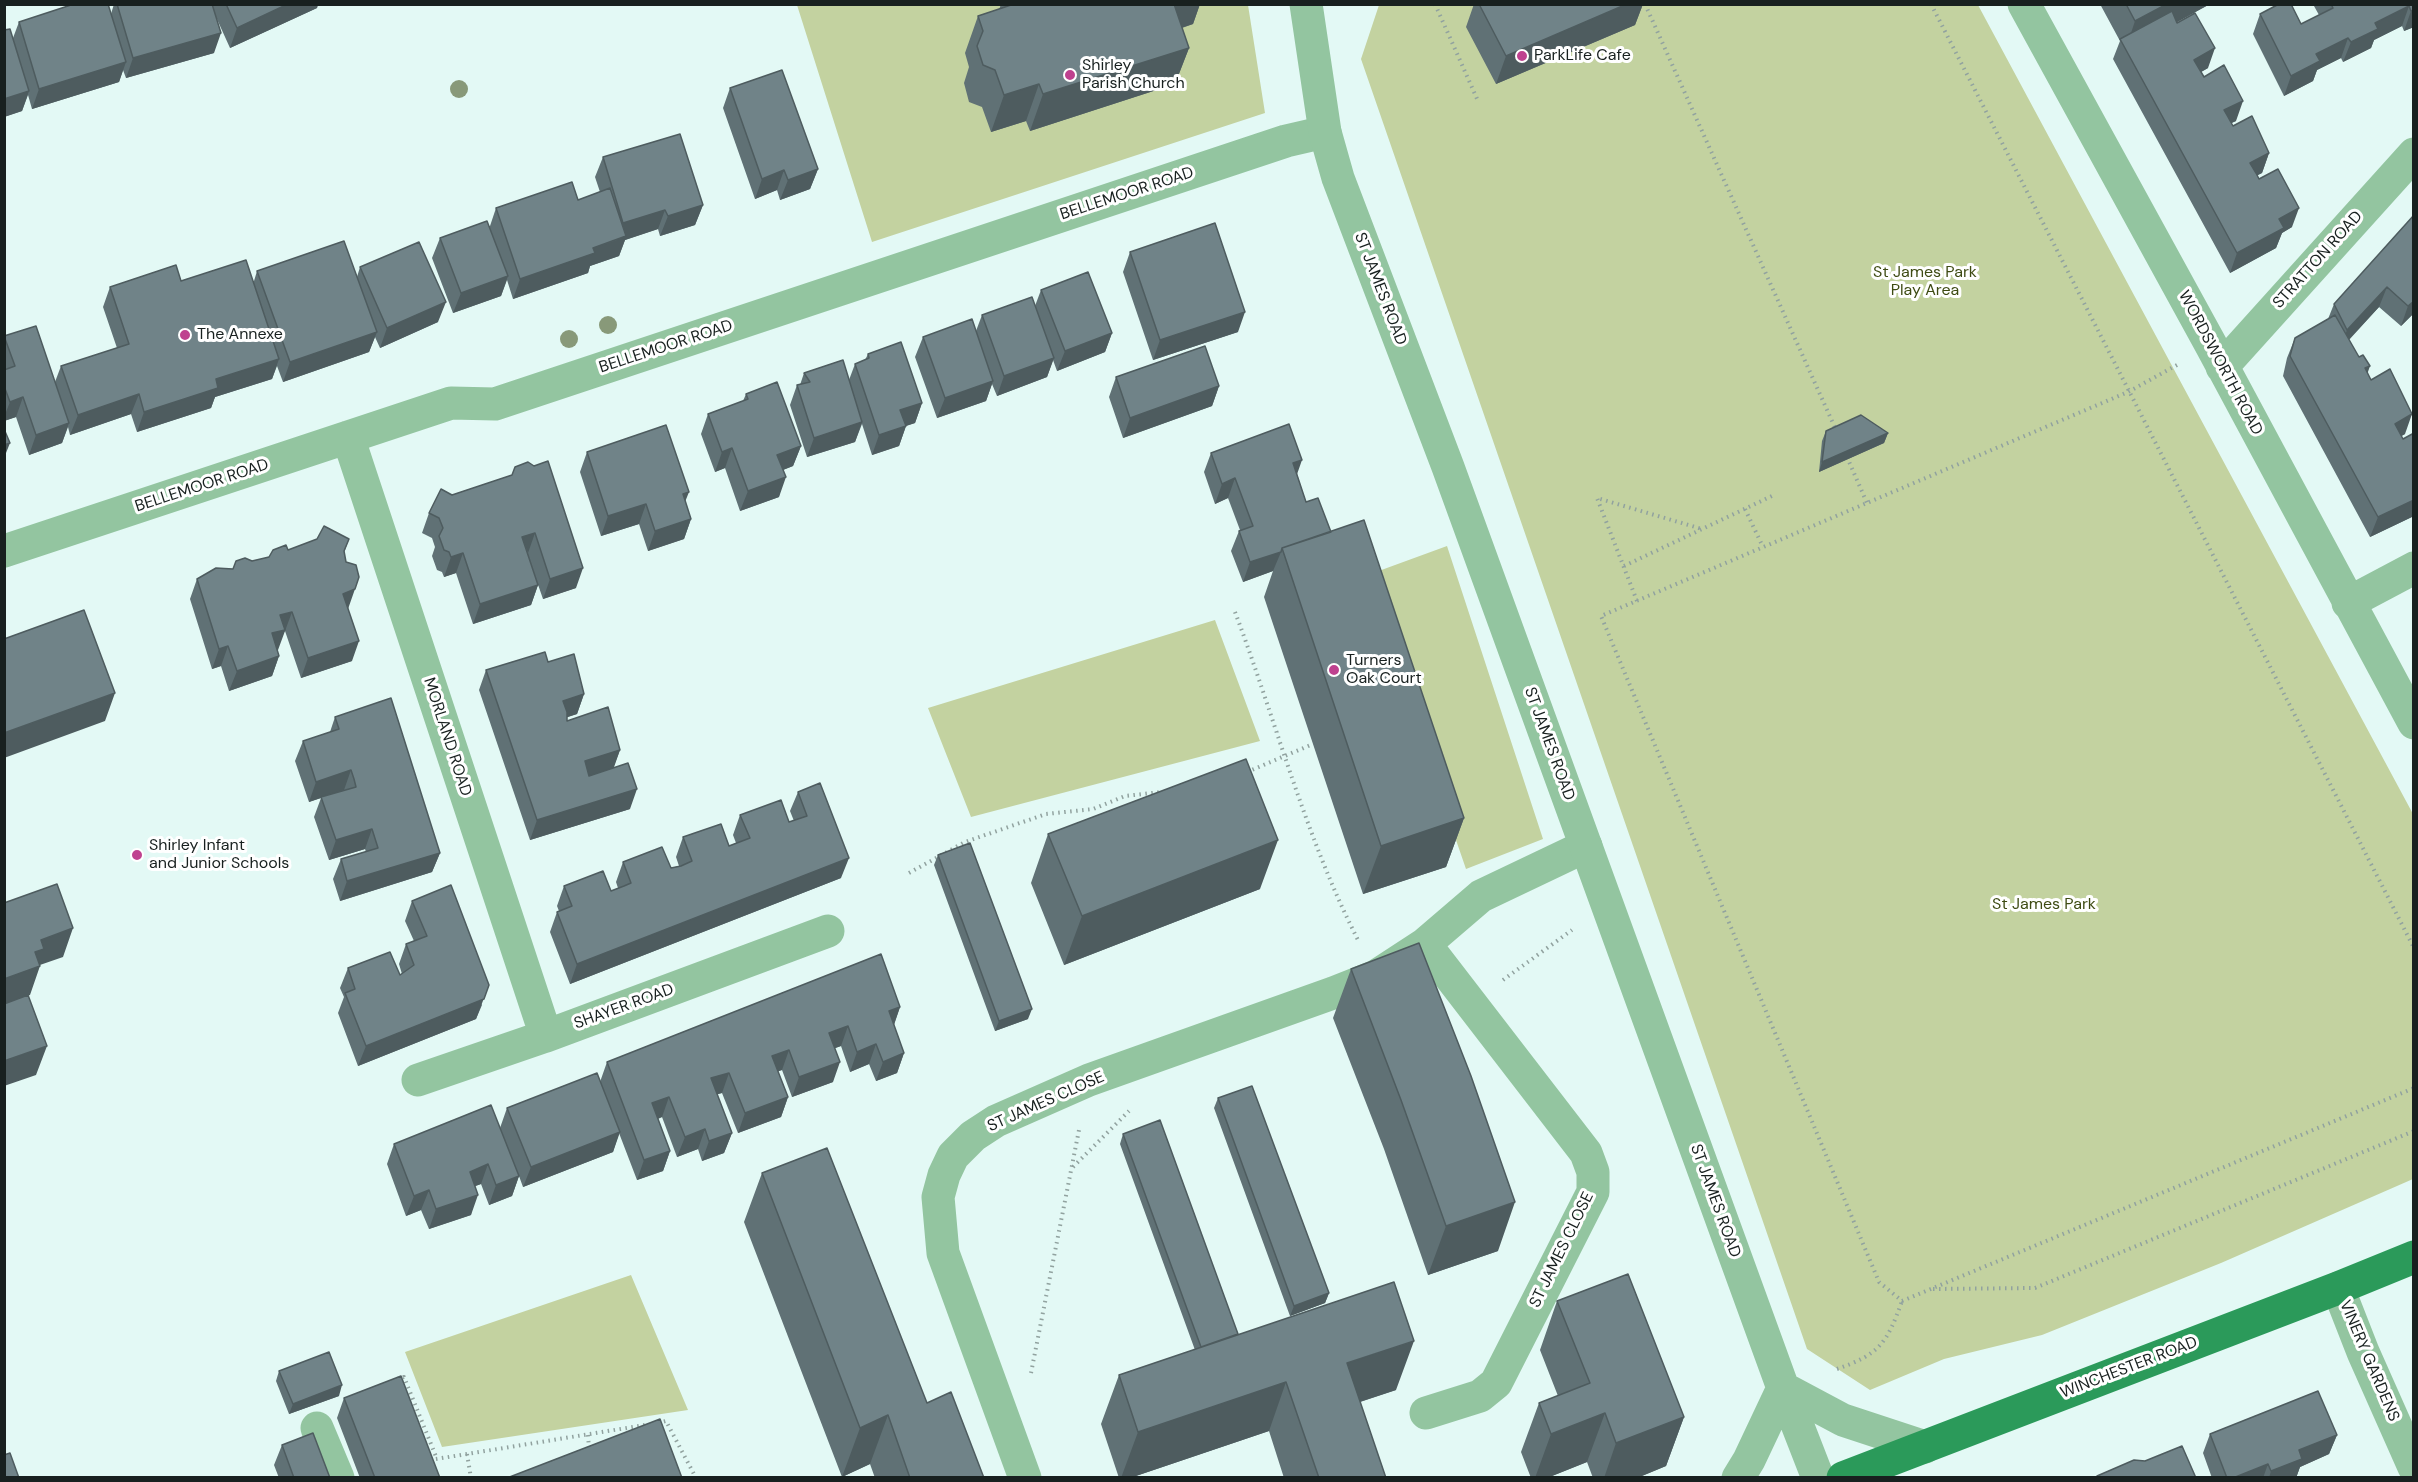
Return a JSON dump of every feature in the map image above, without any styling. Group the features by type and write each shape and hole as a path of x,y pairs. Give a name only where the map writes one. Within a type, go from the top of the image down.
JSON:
{"main road":[{"name":"WINCHESTER ROAD","path":"1843,1478 2414,1257"}],"street":[{"name":"ST JAMES ROAD","path":"1306,4 1325,132 1338,178 1452,478 1783,1388 1818,1478"},
{"name":"WORDSWORTH ROAD","path":"2024,4 2223,367 2414,723"},
{"name":"BELLEMOOR ROAD","path":"4,551 451,403 495,404 1286,141 1325,132"},
{"name":"STRATTON ROAD","path":"2223,367 2414,154"},
{"name":"MORLAND ROAD","path":"348,438 546,1036"},
{"path":"2348,603 2414,568"},
{"name":"ST JAMES CLOSE","path":"1025,1478 943,1253 938,1197 944,1175 953,1156 973,1137 996,1121 1089,1080 1376,976 1425,944 1481,896 1586,846"},
{"name":"SHAYER ROAD","path":"418,1080 546,1036 828,931"},
{"name":"ST JAMES CLOSE","path":"1425,944 1586,1153 1593,1172 1593,1192 1496,1383 1480,1396 1426,1413"},
{"name":"VINERY GARDENS","path":"2338,1288 2363,1352 2414,1467"},
{"path":"1738,1478 1783,1388 1843,1420 1925,1447"},
{"path":"317,1428 338,1478"}],"path":[{"path":"1435,4 1478,101"},
{"path":"1645,4 1838,434"},
{"path":"1931,4 2414,948"},
{"path":"1902,1300 1880,1282 1601,616 2128,392 2170,368"},
{"path":"1845,451 1867,503"},
{"path":"1624,566 1774,495"},
{"path":"1637,601 1597,498 1702,529"},
{"path":"1745,509 1763,547"},
{"path":"1235,612 1296,792 1347,919 1376,976"},
{"path":"1238,776 1313,744"},
{"path":"909,873 965,842 1046,814 1093,809 1125,796 1172,790"},
{"path":"1473,1006 1558,939 1609,908"},
{"path":"1031,1374 1089,1080"},
{"path":"1846,1366 1869,1356 1885,1342 1902,1300 2414,1089"},
{"path":"1929,1289 2036,1288 2414,1131"},
{"path":"395,1380 404,1377 437,1459"},
{"path":"428,1460 666,1421 696,1478"},
{"path":"588,1435 590,1453"},
{"path":"466,1454 471,1478"}],"green space":[{"path":"797,5 1248,5 1265,113 872,242"},
{"name":"St James Park","path":"1379,5 1978,5 2413,814 2413,1179 2221,1263 2042,1335 1944,1359 1870,1390 1807,1349 1361,59"},
{"path":"1447,546 1543,839 1466,869 1365,576"},
{"path":"1215,620 1260,741 971,817 928,708"},
{"path":"631,1275 688,1410 442,1447 405,1352"}],"building":[{"path":"74,4 108,4 126,62 39,89 19,22"},
{"path":"117,4 212,4 221,33 133,58"},
{"path":"226,4 288,4 237,28"},
{"name":"Shirley Parish Church","path":"1014,4 1174,4 1189,48 1043,94 1039,84 1004,95 995,70 983,65 977,46 983,31 978,16"},
{"path":"1479,4 1627,4 1506,56"},
{"path":"2126,4 2167,4 2135,21"},
{"path":"2279,4 2291,4 2301,24 2333,8 2331,4 2414,4 2414,10 2411,11 2409,6 2375,23 2378,29 2351,42 2348,38 2316,54 2320,61 2291,76 2260,14"},
{"path":"2172,11 2177,23 2195,13 2215,48 2194,60 2204,77 2224,65 2243,101 2224,110 2233,126 2252,116 2269,153 2250,163 2259,179 2278,169 2299,208 2279,219 2284,228 2237,253 2120,39"},
{"path":"10,29 29,91 4,99 4,30"},
{"path":"782,70 818,169 788,180 784,170 762,179 730,88"},
{"path":"680,134 703,205 668,216 665,210 623,223 603,157"},
{"path":"572,182 578,200 610,188 626,236 593,248 595,253 520,279 496,208"},
{"path":"2414,215 2414,301 2408,306 2387,287 2347,330 2334,304"},
{"path":"487,221 508,276 461,293 440,238"},
{"path":"1215,223 1245,312 1160,340 1130,252"},
{"path":"344,241 377,332 290,362 257,271"},
{"path":"419,242 446,302 387,328 360,267"},
{"name":"The Annexe","path":"246,260 279,359 216,379 218,388 144,412 139,394 78,415 61,366 129,344 110,287 176,265 181,281"},
{"path":"1088,272 1112,333 1065,351 1041,290"},
{"path":"1032,297 1054,358 1004,376 982,315"},
{"path":"2335,315 2359,357 2363,355 2370,366 2365,368 2371,380 2390,369 2412,414 2395,424 2403,439 2414,433 2414,500 2378,517 2290,356 2295,338"},
{"path":"972,319 993,381 945,398 923,337"},
{"path":"36,326 69,423 36,435 23,397 10,402 4,386 4,370 15,366 4,336"},
{"path":"901,342 922,403 900,410 906,426 879,435 855,364 869,358 868,354"},
{"path":"1205,346 1219,386 1130,418 1116,377"},
{"path":"843,360 862,422 814,438 797,385 810,382 804,373"},
{"path":"777,382 801,446 777,455 786,477 748,491 732,448 722,452 708,414 748,399 746,394"},
{"path":"1861,415 1888,433 1822,462 1826,431"},
{"path":"1289,424 1302,460 1293,463 1306,502 1318,498 1331,532 1282,548 1281,552 1250,562 1239,531 1253,526 1235,478 1222,484 1211,453"},
{"path":"666,425 689,492 683,494 691,519 655,531 646,504 608,516 587,452"},
{"path":"4,429 10,443 4,445"},
{"path":"548,461 583,568 550,579 535,533 522,537 538,585 480,604 463,553 451,557 449,552 444,550 439,536 443,528 439,518 429,513 441,489 452,495 512,475 515,467 528,462 534,466"},
{"path":"1364,520 1464,818 1381,846 1282,548"},
{"path":"324,526 349,539 344,551 346,562 356,565 359,577 355,589 343,594 359,641 308,658 292,612 280,615 285,630 272,633 279,656 237,671 228,646 219,649 197,579 216,568 233,569 236,561 245,558 252,561 269,557 273,550 286,545 288,550 317,539"},
{"path":"84,610 115,693 4,733 4,639"},
{"path":"545,652 548,662 574,654 584,694 563,701 567,721 608,707 620,750 585,761 589,776 628,763 637,789 537,820 486,670"},
{"path":"391,698 440,853 347,881 341,859 378,848 372,829 336,840 321,797 356,787 351,770 316,782 303,741 339,729 335,717"},
{"path":"1246,759 1278,840 1082,916 1048,834"},
{"path":"820,783 849,858 577,964 557,912 572,906 564,886 603,871 611,891 624,886 631,883 623,862 662,847 671,868 681,866 692,861 683,837 721,824 729,846 750,838 740,815 781,800 789,822 807,816 798,792"},
{"path":"970,843 1032,1009 999,1021 938,855"},
{"path":"57,884 73,928 41,940 44,949 35,952 40,966 4,979 4,903"},
{"path":"451,885 489,985 484,999 366,1046 345,993 355,989 348,968 390,952 400,975 414,965 406,944 427,936 412,901"},
{"path":"1419,943 1471,1076 1515,1202 1446,1226 1351,969"},
{"path":"881,954 900,1007 889,1011 904,1053 883,1062 876,1044 857,1052 848,1026 829,1033 840,1062 799,1077 789,1050 772,1056 788,1097 745,1113 729,1073 711,1078 732,1133 709,1141 705,1129 685,1137 669,1097 652,1103 670,1151 644,1160 607,1062"},
{"path":"28,995 47,1046 4,1061 4,1004"},
{"path":"597,1073 620,1132 531,1167 507,1108"},
{"path":"1252,1086 1329,1293 1294,1306 1218,1098"},
{"path":"491,1105 519,1176 496,1185 488,1164 470,1172 478,1195 436,1209 429,1190 414,1196 394,1144"},
{"path":"1160,1120 1238,1334 1201,1347 1123,1134"},
{"path":"827,1148 927,1403 951,1392 984,1478 910,1478 888,1415 860,1428 762,1173"},
{"path":"1628,1274 1684,1417 1616,1443 1605,1413 1551,1434 1539,1403 1590,1383 1557,1301"},
{"path":"1394,1282 1414,1341 1347,1363 1386,1478 1319,1478 1286,1382 1138,1432 1119,1375"},
{"path":"329,1352 342,1385 293,1404 279,1371"},
{"path":"401,1376 440,1478 375,1478 344,1398"},
{"path":"2318,1391 2337,1435 2299,1450 2302,1459 2271,1471 2268,1464 2233,1478 2227,1478 2210,1434"},
{"path":"660,1419 682,1478 507,1478"},
{"path":"313,1433 330,1478 294,1478 282,1445"},
{"path":"2182,1446 2196,1478 2097,1478 2134,1460 2145,1461"},
{"path":"10,1453 19,1478 4,1478 4,1455"}],"place":[{"name":"ParkLife Cafe","path":"1522,56"},
{"name":"Shirley Parish Church","path":"1070,75"},
{"name":"The Annexe","path":"185,335"},
{"name":"Turners Oak Court","path":"1334,670"},
{"name":"Shirley Infant and Junior Schools","path":"137,855"}],"park label":[{"name":"St James Park Play Area","path":"1925,282"}]}
